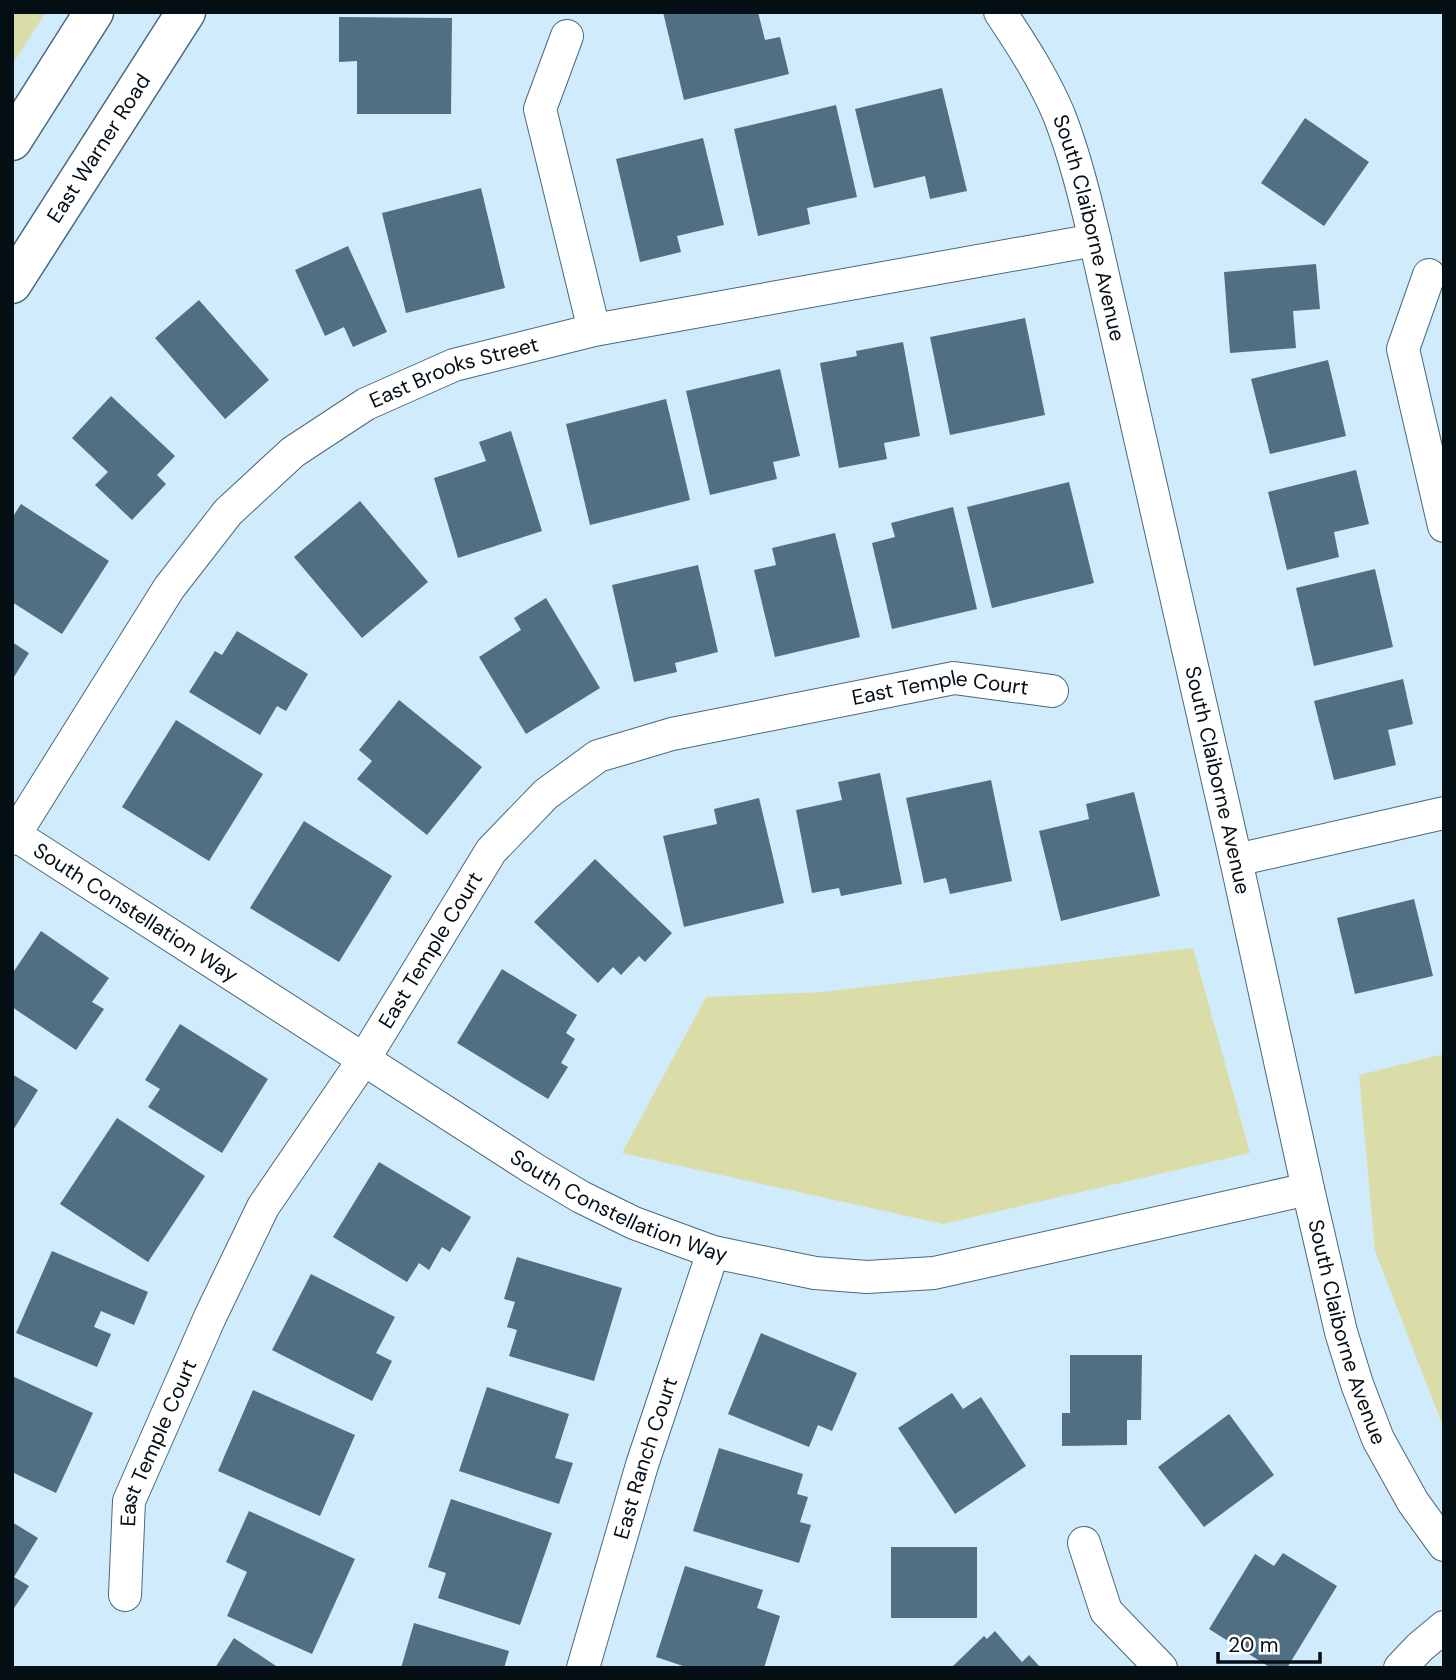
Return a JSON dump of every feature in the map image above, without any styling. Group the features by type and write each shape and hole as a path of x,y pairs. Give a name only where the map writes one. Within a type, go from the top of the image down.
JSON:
{"main road":[{"path":"12,141 94,12"},
{"name":"East Warner Road","path":"12,284 186,12"}],"street":[{"name":"South Claiborne Avenue","path":"1000,12 1041,76 1059,114 1076,164 1096,240 1341,1332 1378,1439 1413,1502 1444,1545"},
{"path":"566,36 540,109 594,330"},
{"name":"East Brooks Street","path":"13,836 169,588 228,512 293,452 366,404 454,365 594,330 1096,240"},
{"path":"1429,275 1403,349 1444,526"},
{"name":"East Temple Court","path":"125,1595 129,1501 210,1317 263,1208 364,1059 491,851 546,794 598,756 672,734 954,678 1052,691"},
{"path":"1236,860 1444,813"},
{"name":"South Constellation Way","path":"13,836 581,1197 634,1223 713,1252 815,1272 867,1276 934,1273 1308,1189"},
{"name":"East Ranch Court","path":"583,1668 642,1465 713,1252"},
{"path":"1084,1543 1106,1611 1161,1668"},
{"path":"1400,1668 1444,1627"}],"green space":[{"path":"12,12 46,12 12,65"},
{"path":"1193,948 1250,1153 943,1224 622,1153 706,997 823,992"},
{"path":"1444,1054 1444,1429 1375,1251 1359,1075"}],"building":[{"path":"663,12 758,12 765,40 780,37 789,74 684,100"},
{"path":"339,17 452,18 451,114 357,114 357,61 339,62"},
{"path":"942,88 967,191 930,199 925,176 874,188 855,109"},
{"path":"836,105 857,197 807,208 810,224 758,236 734,129"},
{"path":"1305,118 1369,162 1324,226 1261,183"},
{"path":"703,138 724,225 677,236 681,252 640,262 616,159"},
{"path":"481,188 505,288 406,313 382,213"},
{"path":"348,246 387,332 353,347 344,327 325,336 295,270"},
{"path":"1316,264 1320,309 1293,311 1296,348 1230,353 1224,272"},
{"path":"199,300 269,380 225,419 155,338"},
{"path":"1025,318 1045,415 950,435 930,337"},
{"path":"903,342 920,436 884,443 887,459 839,468 820,363 857,356 856,351"},
{"path":"1328,360 1346,436 1270,454 1251,379"},
{"path":"780,369 800,456 773,462 777,479 710,495 686,391"},
{"path":"111,396 175,456 157,475 166,484 132,520 95,485 108,472 72,438"},
{"path":"666,399 690,500 590,525 566,424"},
{"path":"511,431 542,531 458,558 434,478 486,461 479,442"},
{"path":"1356,470 1369,524 1334,532 1339,557 1287,570 1268,492"},
{"path":"1069,482 1094,583 992,608 967,507"},
{"path":"360,501 428,582 362,638 294,557"},
{"path":"21,504 109,561 62,634 12,602 12,518"},
{"path":"953,507 977,609 892,629 872,543 895,537 891,523"},
{"path":"835,533 860,637 775,657 754,570 776,565 772,548"},
{"path":"698,565 718,652 675,663 677,672 634,682 612,585"},
{"path":"1375,569 1393,647 1314,666 1296,588"},
{"path":"546,598 600,688 526,734 479,657 521,630 514,618"},
{"path":"237,631 308,674 286,711 277,706 260,735 189,692 215,651 222,655"},
{"path":"12,642 29,653 12,680"},
{"path":"1403,679 1413,724 1388,730 1396,765 1334,780 1314,701"},
{"path":"399,700 482,767 427,835 357,779 372,761 359,750"},
{"path":"176,720 263,774 209,861 122,807"},
{"path":"880,773 902,884 841,896 839,888 812,893 796,810 842,800 838,782"},
{"path":"991,780 1012,881 950,894 946,878 924,883 906,798"},
{"path":"1134,792 1160,896 1061,921 1039,831 1089,819 1086,804"},
{"path":"759,798 784,903 684,927 663,836 717,824 714,809"},
{"path":"304,821 392,876 339,962 250,908"},
{"path":"595,859 672,933 645,962 639,956 621,975 613,967 598,983 534,922"},
{"path":"1414,899 1433,976 1355,994 1337,918"},
{"path":"41,931 109,978 92,1002 104,1009 76,1050 12,1007 12,974"},
{"path":"502,969 577,1015 566,1033 575,1039 561,1063 568,1067 548,1099 457,1043"},
{"path":"180,1024 268,1079 222,1153 148,1107 160,1089 145,1080"},
{"path":"12,1074 38,1090 12,1132"},
{"path":"117,1118 205,1176 148,1262 60,1204"},
{"path":"379,1162 471,1217 450,1252 442,1247 429,1270 419,1263 407,1282 333,1237"},
{"path":"52,1251 148,1292 134,1325 101,1311 94,1327 111,1334 97,1367 16,1333"},
{"path":"517,1257 622,1288 594,1381 509,1356 517,1330 507,1327 515,1302 504,1299"},
{"path":"311,1274 395,1317 376,1353 392,1361 372,1401 272,1350"},
{"path":"761,1333 857,1373 832,1431 818,1425 809,1447 728,1414"},
{"path":"1070,1355 1142,1355 1141,1420 1127,1420 1127,1445 1062,1446 1062,1413 1070,1413"},
{"path":"12,1376 93,1413 56,1493 12,1472"},
{"path":"487,1387 569,1414 555,1458 573,1463 559,1504 459,1471"},
{"path":"253,1390 355,1435 320,1516 218,1471"},
{"path":"952,1393 963,1409 981,1397 1026,1466 955,1514 898,1428"},
{"path":"1229,1414 1274,1475 1204,1527 1158,1467"},
{"path":"719,1448 803,1474 797,1494 808,1497 800,1522 811,1525 799,1563 693,1531"},
{"path":"451,1499 552,1533 520,1625 438,1598 446,1573 428,1567"},
{"path":"249,1511 355,1559 312,1654 227,1616 247,1572 226,1562"},
{"path":"12,1522 38,1538 14,1577 29,1586 12,1611"},
{"path":"891,1547 977,1547 977,1618 891,1618"},
{"path":"1283,1553 1337,1586 1287,1668 1271,1668 1209,1629 1255,1554 1274,1566"},
{"path":"685,1566 763,1590 757,1608 780,1616 764,1668 689,1668 656,1657"},
{"path":"414,1623 509,1651 504,1668 401,1668"},
{"path":"995,1631 1022,1662 1029,1655 1041,1668 951,1668 984,1636 987,1639"},
{"path":"234,1638 279,1668 215,1668"}]}
